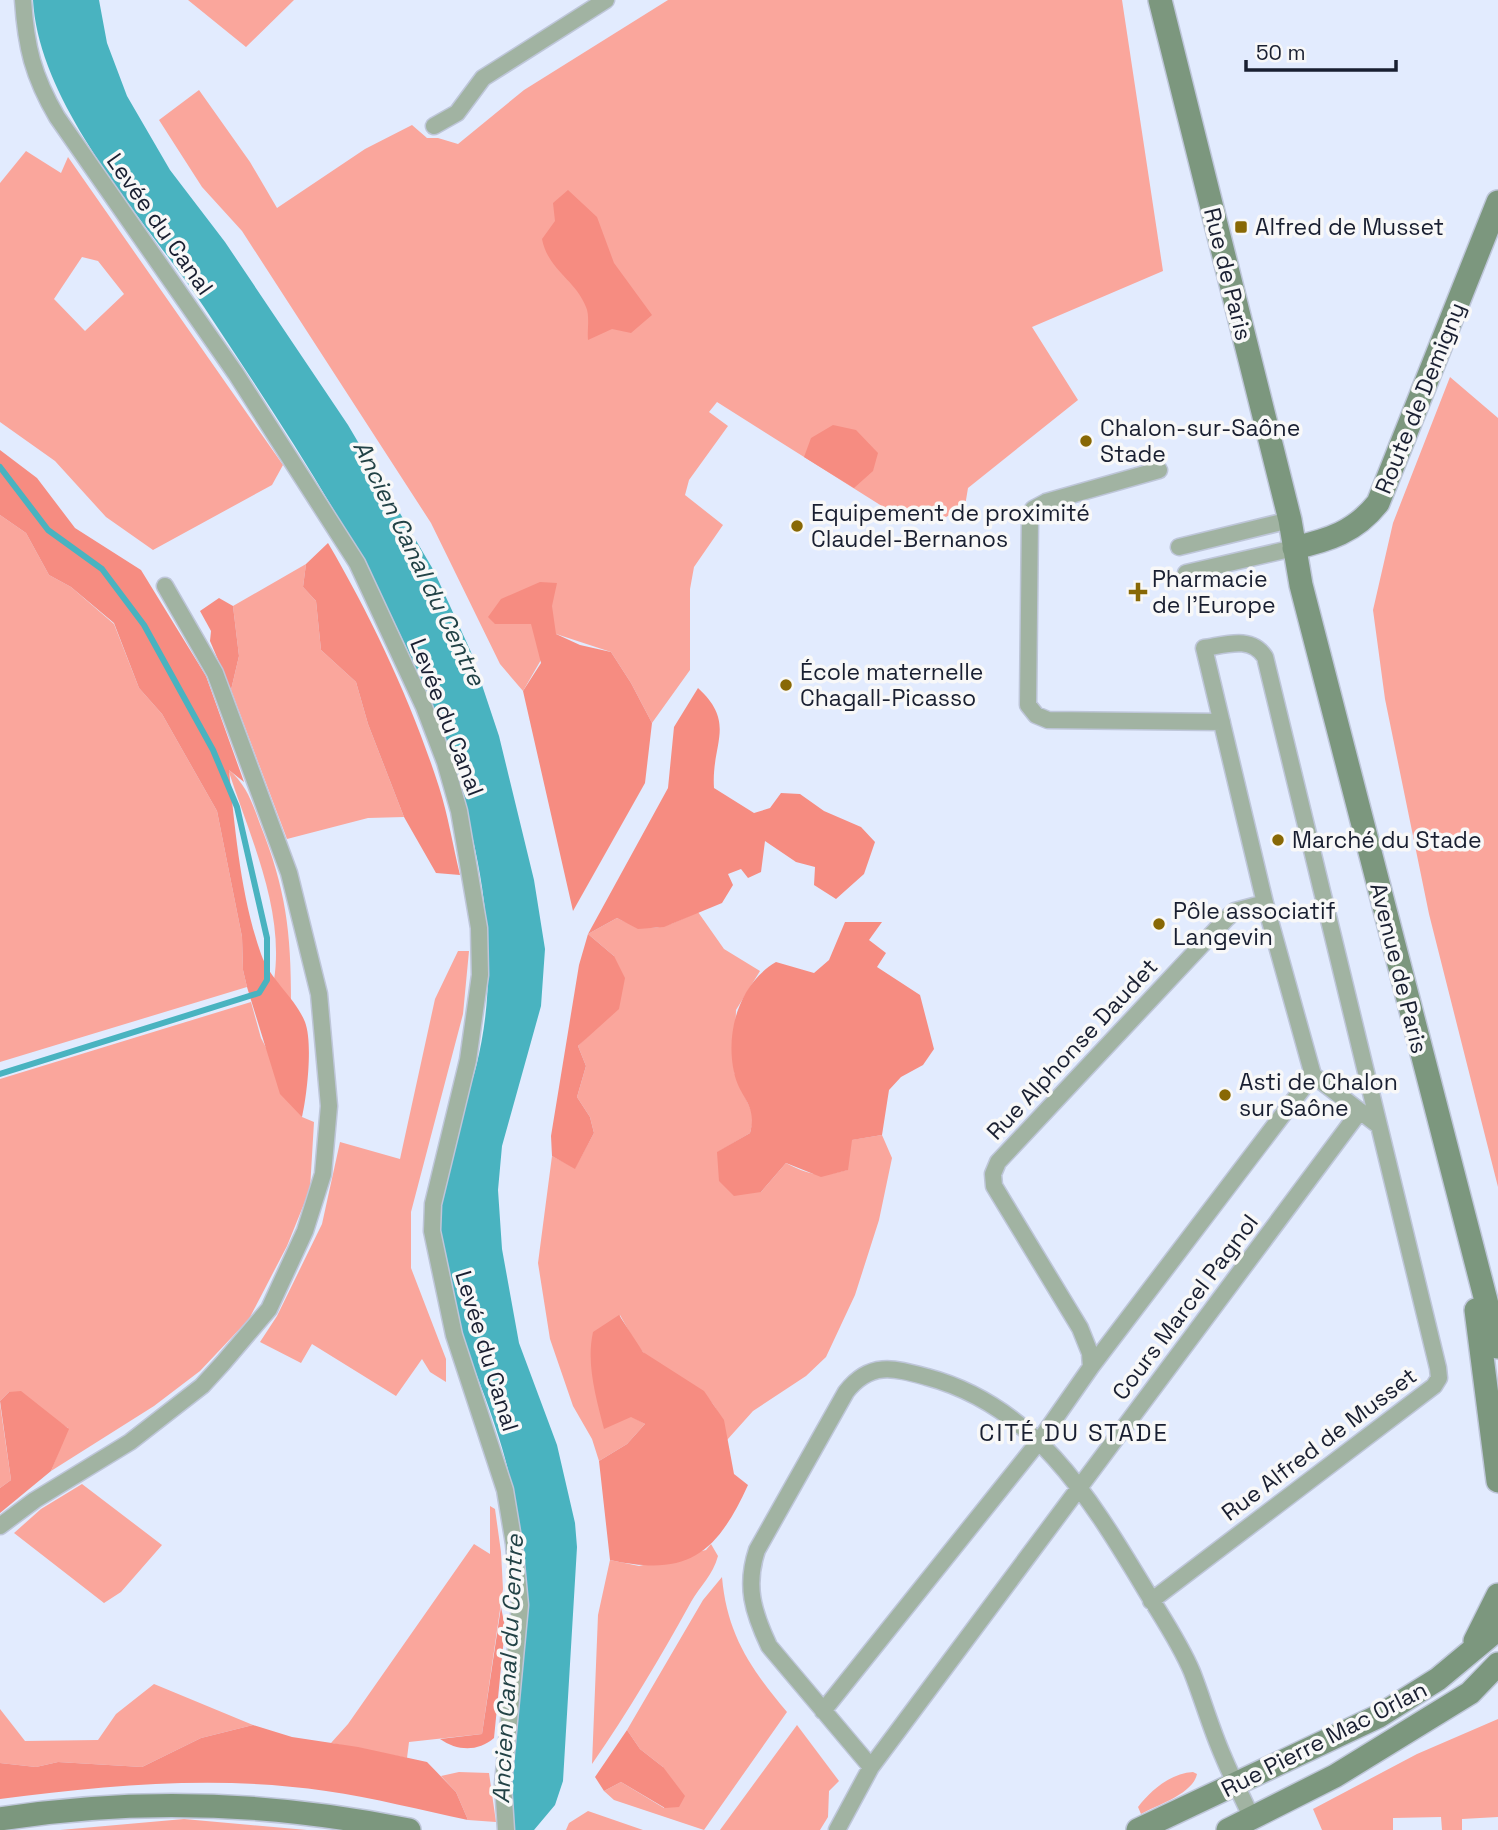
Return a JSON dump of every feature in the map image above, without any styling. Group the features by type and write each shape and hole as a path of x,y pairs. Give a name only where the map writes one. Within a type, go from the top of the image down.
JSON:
{"main road":[{"name":"Rue de Paris","path":"1160,0 1290,520 1294,548"},
{"name":"Route de Demigny","path":"1294,548 1349,531 1365,520 1378,503 1498,202"},
{"name":"Avenue de Paris","path":"1294,548 1301,586 1498,1347"},
{"path":"1466,1227 1498,1480"},
{"path":"1468,1652 1498,1595"},
{"name":"Rue Pierre Mac Orlan","path":"1138,1830 1237,1786 1378,1716 1438,1679 1498,1629"},
{"name":"Rue Pierre Mac Orlan","path":"1227,1830 1335,1776 1490,1681"},
{"path":"0,1819 112,1805 206,1804 287,1810 409,1830"}],"street":[{"name":"Levée du Canal","path":"23,0 26,44 40,88 57,117 236,374 357,563 424,707 459,811 479,928 480,975 468,1060 433,1204 432,1231 454,1335 505,1490 514,1544 520,1605 503,1784 506,1830"},
{"path":"434,126 457,113 483,78 603,1"},
{"path":"1159,470 1046,502 1033,509 1030,516 1026,693 1028,705 1036,715 1048,720 1222,722"},
{"path":"1179,547 1290,520"},
{"path":"1186,573 1294,548"},
{"path":"0,1526 150,1426 202,1386 269,1309 305,1231 323,1174 329,1106 319,994 289,873 215,673 166,586"},
{"name":"Rue Alfred de Musset","path":"1151,1601 1434,1386 1439,1378 1265,657 1259,647 1233,642 1204,648 1265,903 1312,1075"},
{"name":"Rue Alphonse Daudet","path":"1091,1367 1087,1341 1000,1198 993,1174 1010,1147 1227,918 1235,911 1265,903"},
{"path":"1312,1075 1378,1125"},
{"name":"Cours Marcel Pagnol","path":"1091,1367 1312,1075"},
{"name":"Cours Marcel Pagnol","path":"837,1830 871,1768 1360,1111"},
{"path":"823,1711 1040,1440 1091,1367"},
{"path":"871,1768 769,1646 752,1605 750,1570 757,1550 857,1378 869,1371 884,1369 937,1380 989,1404 1040,1440 1079,1486 1097,1510 1187,1661 1252,1819"}],"shaded area":[{"path":"188,0 294,0 246,47"},
{"path":"668,0 1122,0 1163,271 1032,327 1078,400 968,488 965,506 946,517 904,520 717,402 709,412 728,426 689,480 685,495 723,525 694,567 690,589 690,670 652,723 611,652 556,634 523,691 500,664 431,523 242,231 202,187 159,120 199,90 250,162 277,208 365,149 412,125 427,138 458,144 524,90"},
{"path":"26,151 61,173 68,157 283,465 272,485 153,550 106,517 55,461 0,422 0,183","holes":["82,257 98,261 124,294 85,331 54,299"]},
{"path":"568,190 597,217 614,263 652,315 631,333 612,329 588,340 586,307 545,250 542,239 555,221 553,203"},
{"path":"1450,377 1498,418 1498,1187 1429,914 1385,699 1373,610 1393,523"},
{"path":"833,425 856,430 878,453 873,471 854,488 804,457 811,438"},
{"path":"0,450 37,478 75,528 141,570 206,676 244,782 229,770 240,863 254,932 265,963 301,1013 307,1031 308,1069 302,1117 280,1094 247,987 243,970 242,937 217,811 162,714 139,688 114,623 71,587 49,575 26,533 0,515"},
{"path":"0,515 26,533 49,575 71,587 114,624 139,688 162,714 217,811 242,937 243,970 247,987 0,1062"},
{"path":"328,543 360,601 404,693 442,798 460,875 436,873 404,817 368,724 356,682 321,650 316,601 303,587 306,564"},
{"path":"306,564 303,587 316,601 321,650 356,682 368,724 404,817 368,818 287,839 231,690 239,656 233,606"},
{"path":"540,582 557,583 552,606 556,634 580,645 611,652 652,723 645,783 573,911 523,691 541,663 531,624 495,624 488,617 501,599"},
{"path":"219,598 233,606 239,656 231,690 210,641 211,631 200,611"},
{"path":"698,688 717,712 719,724 714,788 754,813 770,808 781,793 800,794 824,811 861,827 875,842 864,874 836,899 814,885 815,867 796,862 765,841 761,872 748,878 741,869 728,874 733,885 722,903 664,927 638,929 617,918 588,934 668,788 674,727"},
{"path":"228,769 244,787 251,801 276,869 288,932 291,1001 274,980 276,953 270,899"},
{"path":"698,912 724,949 760,971 736,1010 734,1072 754,1117 750,1133 718,1152 761,1192 786,1163 816,1174 847,1170 851,1140 882,1135 892,1158 879,1220 855,1295 826,1357 806,1376 753,1411 727,1440 722,1420 705,1395 656,1364 643,1352 620,1315 631,1416 645,1424 627,1444 599,1461 592,1439 573,1406 550,1339 538,1263 552,1156 575,1168 594,1133 590,1117 577,1097 586,1066 578,1046 595,1029 614,956 588,934 617,918 629,924 649,928 667,925"},
{"path":"845,922 882,922 869,940 886,953 877,967 920,995 934,1049 923,1065 901,1077 889,1090 882,1135 852,1140 848,1170 821,1177 786,1163 761,1192 734,1196 719,1181 717,1152 750,1133 752,1123 750,1108 736,1081 732,1056 738,1009 753,982 776,962 814,973 829,960"},
{"path":"588,934 614,956 625,978 619,1009 578,1046 586,1066 577,1097 590,1117 594,1133 575,1169 552,1156 551,1136 579,965"},
{"path":"458,951 469,951 463,1014 411,1212 411,1268 446,1359 446,1382 430,1372 422,1359 396,1396 312,1344 301,1363 260,1342 277,1316 322,1224 340,1142 400,1159 435,999"},
{"path":"251,1002 261,1038 302,1117 314,1122 310,1189 287,1246 249,1319 200,1371 154,1406 51,1471 68,1428 9,1392 0,1401 0,1079"},
{"path":"619,1315 643,1352 704,1391 724,1420 734,1474 748,1485 724,1529 711,1544 696,1555 679,1562 637,1565 610,1560 599,1461 627,1444 645,1424 631,1417 604,1429 598,1405 591,1368 593,1332"},
{"path":"21,1391 69,1429 51,1471 0,1513 0,1488 11,1480 0,1401 9,1392"},
{"path":"0,1404 11,1480 0,1488"},
{"path":"82,1484 162,1545 121,1592 104,1603 14,1533 41,1509"},
{"path":"490,1506 495,1509 503,1589 482,1734 409,1742 407,1758 331,1743 348,1724 474,1544 490,1554"},
{"path":"711,1544 718,1556 713,1569 592,1764 598,1615 610,1560 639,1566 706,1550"},
{"path":"722,1577 735,1634 762,1681 787,1712 704,1830 614,1800 604,1791 621,1782 664,1808 663,1767 640,1749 627,1730 703,1600"},
{"path":"501,1607 505,1627 494,1738 474,1748 453,1746 440,1739 482,1734"},
{"path":"154,1684 253,1725 201,1738 142,1767 58,1762 36,1767 0,1763 0,1709 25,1741 98,1740 116,1714"},
{"path":"1498,1719 1498,1817 1462,1819 1462,1830 1442,1830 1441,1817 1393,1818 1393,1830 1322,1830 1313,1809 1417,1754"},
{"path":"253,1725 292,1737 358,1747 427,1762 456,1792 468,1820 344,1794 245,1784 122,1786 0,1799 0,1763 36,1767 58,1762 142,1767 201,1738"},
{"path":"797,1725 839,1781 829,1791 828,1817 820,1830 720,1830"},
{"path":"627,1730 640,1749 663,1767 685,1796 679,1807 665,1808 621,1782 604,1791 595,1777"},
{"path":"459,1772 489,1773 496,1822 468,1820 456,1792 441,1776"},
{"path":"1193,1772 1197,1774 1194,1781 1182,1793 1141,1814 1138,1807 1155,1789 1169,1779"},
{"path":"588,1811 643,1830 566,1830 569,1823"},
{"path":"184,1819 307,1830 60,1830"}],"water":[{"name":"Ancien Canal du Centre","path":"33,0 99,0 107,43 127,96 170,170 225,242 348,425 434,571 471,652 499,736 534,880 545,949 541,1006 502,1146 498,1190 502,1249 519,1343 557,1445 575,1523 577,1547 563,1781 555,1805 534,1830 512,1830 513,1751 524,1593 517,1515 502,1447 455,1316 442,1266 439,1240 445,1174 476,1067 488,984 484,900 468,817 443,737 421,680 367,569 305,462 238,358 99,161 74,121 54,81 40,40"}],"waterway":[{"path":"0,467 48,530 102,569 144,625 213,750 237,807 267,938 267,980 259,993 0,1074"}],"place":[{"name":"Alfred de Musset","path":"1241,227"},
{"name":"Chalon-sur-Saône Stade","path":"1086,441"},
{"name":"Equipement de proximité Claudel-Bernanos","path":"797,526"},
{"name":"Pharmacie de l'Europe","path":"1138,592"},
{"name":"École maternelle Chagall-Picasso","path":"786,685"},
{"name":"Marché du Stade","path":"1278,840"},
{"name":"Pôle associatif Langevin","path":"1159,924"},
{"name":"Asti de Chalon sur Saône","path":"1225,1095"}],"district":[{"name":"CITÉ DU STADE","path":"1074,1433"}]}
